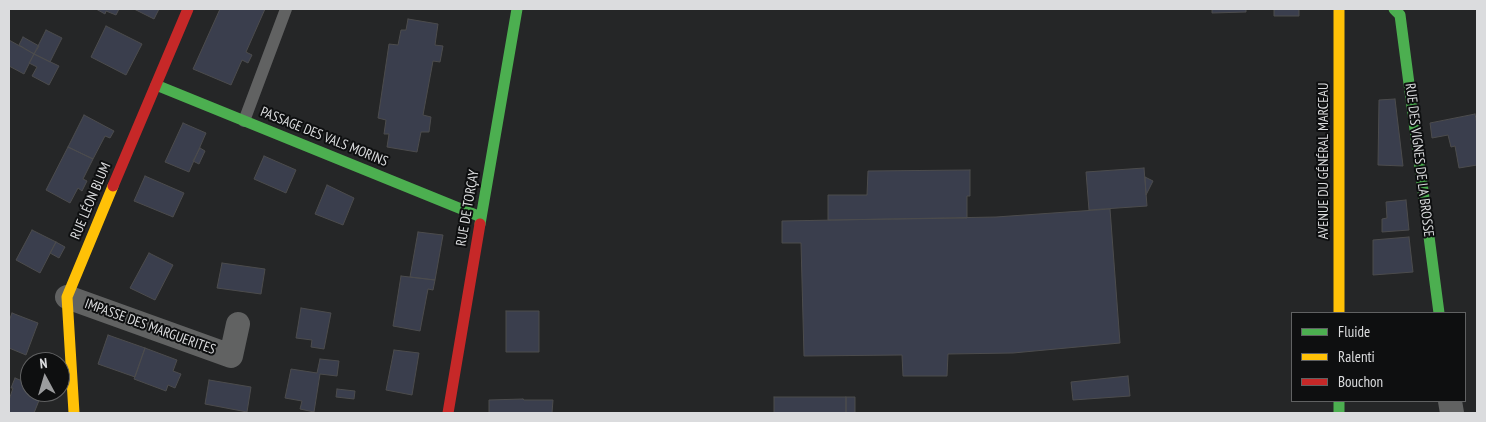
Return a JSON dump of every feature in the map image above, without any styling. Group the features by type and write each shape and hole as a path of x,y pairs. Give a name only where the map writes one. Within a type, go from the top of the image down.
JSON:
{"street":[{"name":"RUE LÉON BLUM","path":"74,413 67,297 188,9"},
{"name":"RUE DE TORÇAY","path":"448,413 517,9"},
{"name":"AVENUE DU GÉNÉRAL MARCEAU","path":"1339,9 1339,312"},
{"name":"RUE DES VIGNES DE LA BROSSE","path":"1394,9 1400,15 1439,312"},
{"name":"PASSAGE DES VALS MORINS","path":"156,85 481,217"},
{"name":"IMPASSE DES MARGUERITES","path":"67,297 231,356 238,324"}],"lane":[{"path":"244,121 286,9"}],"building":[{"path":"96,9 119,9 116,15 106,11 105,14"},
{"path":"134,9 159,9 154,19"},
{"path":"220,9 265,9 246,52 252,55 248,63 242,60 231,85 193,69"},
{"path":"1212,9 1246,9 1246,12 1212,13"},
{"path":"1274,9 1299,9 1299,16 1274,16"},
{"path":"408,19 438,24 435,45 443,46 440,62 433,61 423,115 431,117 429,132 421,132 417,152 387,147 389,134 384,134 386,120 378,118 389,44 398,45 401,30 406,30"},
{"path":"106,26 142,44 126,75 91,57"},
{"path":"46,30 62,38 50,62 34,54"},
{"path":"23,37 39,46 34,54 19,45"},
{"path":"9,40 34,54 24,74 9,66"},
{"path":"34,54 59,66 49,85 32,76 37,67 29,63"},
{"path":"1395,99 1403,166 1378,165 1379,100"},
{"path":"1475,114 1477,124 1477,165 1459,168 1455,146 1451,147 1448,135 1432,138 1430,123"},
{"path":"84,115 114,131 110,138 105,136 93,159 68,147"},
{"path":"183,123 206,133 189,172 165,162"},
{"path":"68,147 93,159 83,179 87,181 82,191 78,188 70,203 46,190"},
{"path":"200,148 205,151 199,164 193,161"},
{"path":"264,156 296,170 286,193 254,179"},
{"path":"1144,168 1147,206 1089,210 1086,172"},
{"path":"970,170 970,196 967,196 967,218 828,220 828,195 867,195 868,171"},
{"path":"145,176 184,193 173,217 134,201"},
{"path":"1145,177 1153,181 1146,195"},
{"path":"327,185 354,198 343,225 315,214"},
{"path":"1406,200 1409,230 1382,232 1382,219 1387,218 1386,202"},
{"path":"1110,209 1120,343 1013,353 948,354 947,376 903,376 902,355 804,356 801,243 782,243 782,221 996,217"},
{"path":"32,230 56,242 40,273 16,260"},
{"path":"418,232 443,235 435,280 410,277"},
{"path":"1409,237 1413,272 1373,275 1373,240"},
{"path":"56,242 65,247 59,258 50,253"},
{"path":"149,253 173,265 155,300 130,288"},
{"path":"222,263 265,269 261,294 217,288"},
{"path":"401,276 435,280 433,290 428,289 420,331 393,326"},
{"path":"301,308 331,313 324,349 311,347 312,340 296,338"},
{"path":"506,311 539,311 539,352 506,352"},
{"path":"12,313 38,323 27,352 20,353 9,348 9,321"},
{"path":"108,335 145,348 135,377 98,364"},
{"path":"145,348 177,360 173,371 181,374 175,388 168,385 166,391 134,379"},
{"path":"394,350 419,353 412,395 386,390"},
{"path":"320,359 339,361 337,376 320,374 314,412 300,409 302,401 285,398 291,369 317,373"},
{"path":"1128,376 1130,396 1073,400 1071,382"},
{"path":"15,378 20,380 20,402 38,402 34,413 9,413 9,400 13,388 11,388"},
{"path":"209,380 251,387 247,412 205,404"},
{"path":"337,389 355,391 354,399 336,397"},
{"path":"774,397 846,397 846,413 774,413"},
{"path":"846,397 855,397 855,413 846,413"},
{"path":"489,400 553,400 552,413 489,413"}],"traffic: fast":[{"path":"480,224 517,9"},
{"path":"1394,9 1400,15 1439,312"},
{"path":"156,85 481,217"},
{"path":"1339,402 1339,413"}],"traffic: slow":[{"path":"1339,9 1339,312"},
{"path":"74,413 67,297 113,186"}],"traffic: jam":[{"path":"113,186 188,9"},
{"path":"448,413 480,224"}]}
